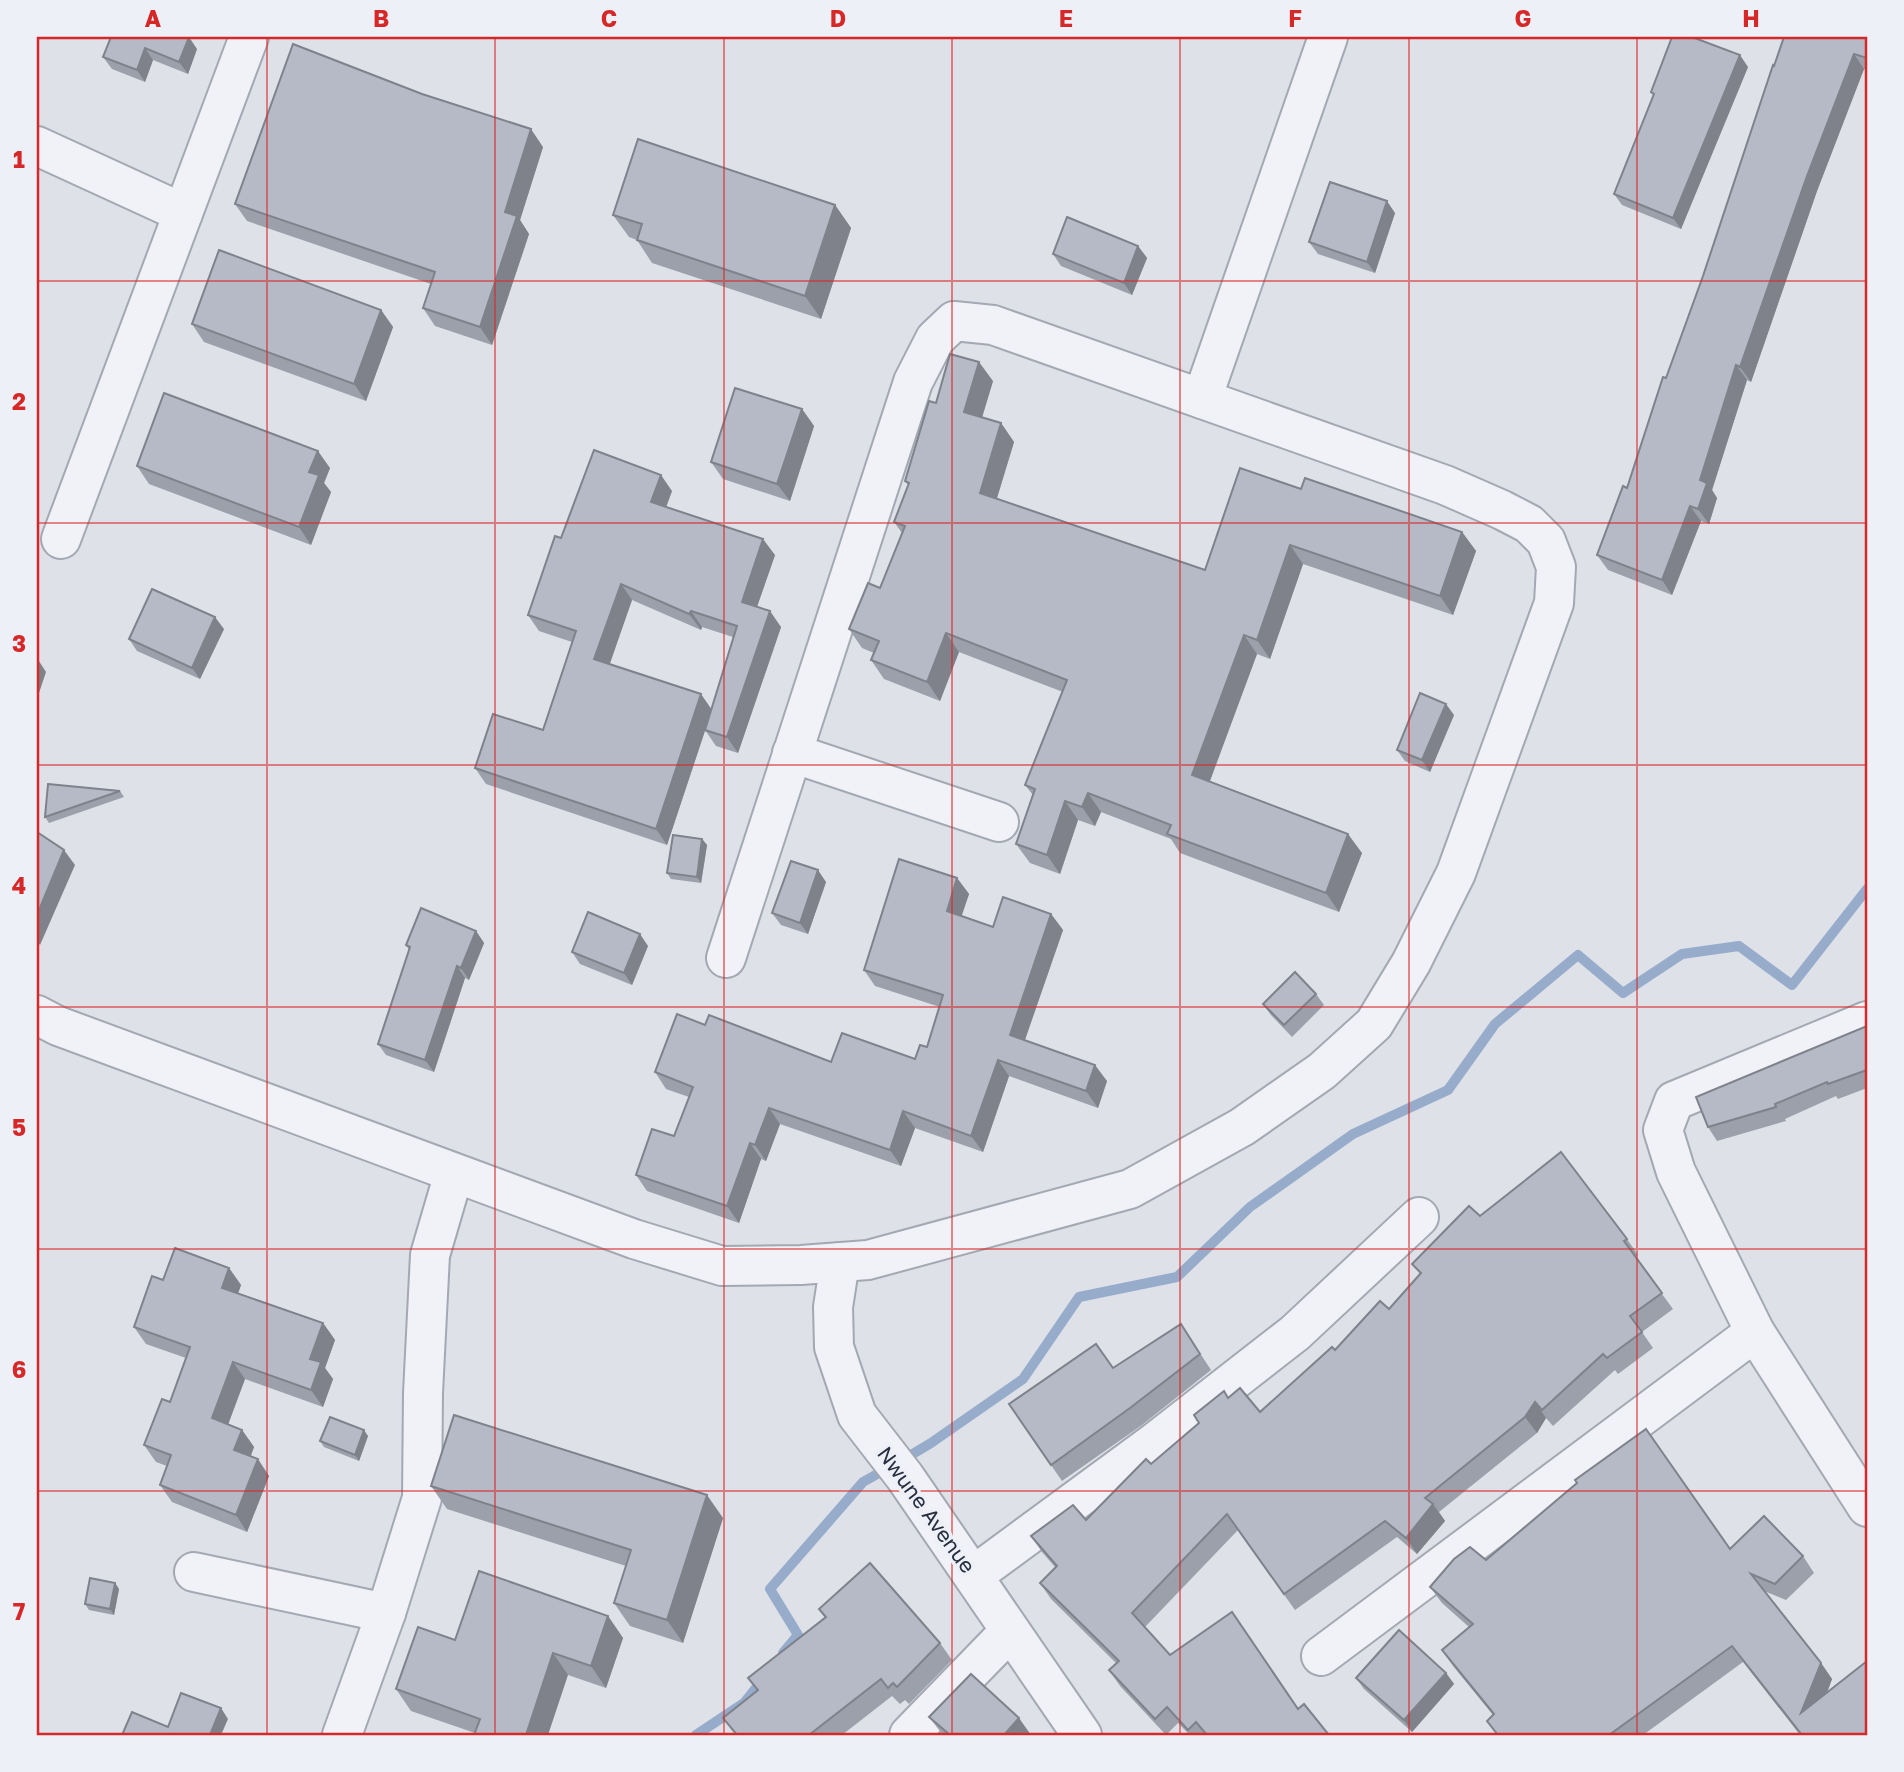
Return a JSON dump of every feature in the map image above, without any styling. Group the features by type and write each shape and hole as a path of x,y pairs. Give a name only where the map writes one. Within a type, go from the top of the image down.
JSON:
{"street":[{"path":"61,539 248,37"},
{"path":"1202,399 1328,37"},
{"path":"37,146 183,213"},
{"path":"37,1015 58,1026 634,1240 722,1266 868,1261 1130,1189 1242,1127 1322,1072 1374,1024 1410,963 1456,873 1554,603 1556,567 1546,541 1529,524 1445,485 993,325 954,321 935,339 913,382 726,958"},
{"path":"792,753 999,822"},
{"path":"1867,1021 1674,1101 1663,1130 1676,1172 1755,1332 1867,1507"},
{"path":"342,1735 386,1613 422,1498 423,1393 430,1255 454,1173"},
{"path":"974,1575 1155,1442 1295,1333 1419,1217"},
{"name":"Nwune Avenue","path":"840,1262 833,1307 834,1347 857,1415 905,1477 974,1575 1082,1735"},
{"path":"1321,1656 1755,1332"},
{"path":"194,1572 386,1613"},
{"path":"909,1735 1010,1631"}],"building":[{"path":"111,37 189,37 179,62 145,48 137,70 103,57"},
{"path":"1672,37 1692,37 1740,55 1673,218 1614,194 1654,94 1651,92"},
{"path":"1784,37 1867,37 1867,58 1854,54 1807,176 1740,367 1736,365 1700,480 1707,483 1698,509 1690,506 1662,580 1597,555 1623,486 1627,488 1663,377 1666,378 1703,276"},
{"path":"293,44 422,94 531,129 505,212 517,216 480,327 423,308 435,272 235,204"},
{"path":"638,139 835,205 805,296 637,240 642,224 613,215"},
{"path":"1330,182 1387,201 1367,262 1309,242"},
{"path":"1067,217 1138,246 1124,283 1053,254"},
{"path":"219,250 381,310 354,384 192,324"},
{"path":"950,354 979,362 964,412 1001,423 980,493 1205,570 1240,468 1301,489 1305,478 1462,532 1440,596 1290,545 1257,640 1244,635 1192,775 1348,834 1326,893 1167,834 1171,825 1088,793 1082,807 1065,801 1047,855 1016,844 1035,789 1025,785 1067,680 946,633 927,682 871,660 879,641 849,629 868,583 880,588 905,526 894,522 909,483 905,481 929,401 936,403"},
{"path":"735,388 802,409 777,484 711,462"},
{"path":"164,393 318,451 309,472 319,475 299,527 137,466"},
{"path":"594,450 661,475 651,502 763,539 742,602 770,611 727,737 705,730 737,626 691,611 689,614 621,584 594,659 701,694 656,829 475,768 493,714 543,730 576,631 528,615 555,536 561,538"},
{"path":"152,589 215,617 192,668 129,639"},
{"path":"1420,693 1446,704 1422,760 1397,750"},
{"path":"48,784 120,791 45,817"},
{"path":"37,832 64,850 37,915"},
{"path":"673,835 702,839 697,877 667,873"},
{"path":"899,859 957,878 947,911 993,927 1003,897 1051,914 1010,1035 1095,1065 1086,1091 998,1060 971,1136 903,1111 890,1150 769,1108 755,1145 750,1143 727,1206 636,1175 652,1129 674,1136 693,1087 655,1072 677,1014 705,1025 709,1015 831,1062 842,1033 915,1059 920,1045 927,1047 943,995 864,970"},
{"path":"791,861 818,870 800,923 772,913"},
{"path":"421,908 476,931 461,968 457,966 425,1060 378,1044 410,947 406,945"},
{"path":"588,912 640,934 624,973 572,952"},
{"path":"1295,972 1316,994 1284,1025 1263,1004"},
{"path":"1867,1026 1867,1070 1828,1084 1827,1082 1775,1104 1776,1107 1708,1127 1696,1097"},
{"path":"1561,1152 1627,1239 1624,1241 1662,1293 1630,1316 1642,1332 1607,1358 1603,1354 1542,1410 1535,1402 1525,1417 1425,1498 1433,1504 1406,1538 1385,1521 1284,1594 1227,1514 1132,1613 1170,1655 1232,1612 1298,1709 1304,1704 1329,1735 1207,1735 1196,1722 1188,1730 1167,1707 1155,1719 1109,1670 1119,1661 1040,1583 1057,1566 1031,1536 1073,1505 1086,1520 1146,1459 1151,1464 1199,1423 1194,1415 1224,1391 1228,1398 1240,1388 1260,1412 1332,1347 1335,1350 1380,1301 1389,1309 1421,1273 1412,1264 1469,1206 1480,1216"},
{"path":"175,1248 229,1268 222,1288 323,1323 310,1359 321,1362 311,1390 233,1362 212,1418 242,1430 234,1450 258,1459 236,1515 160,1485 171,1455 144,1445 162,1399 170,1402 190,1347 134,1327 152,1276 163,1280"},
{"path":"1181,1324 1200,1354 1051,1465 1009,1404 1096,1344 1113,1368"},
{"path":"454,1415 707,1495 667,1620 614,1603 631,1550 431,1486"},
{"path":"330,1417 364,1430 355,1455 320,1441"},
{"path":"1646,1429 1730,1549 1764,1516 1803,1556 1775,1584 1751,1574 1821,1663 1801,1713 1867,1661 1867,1733 1802,1735 1732,1646 1609,1735 1498,1735 1487,1721 1494,1714 1442,1650 1473,1624 1430,1587 1454,1559 1470,1547 1486,1560 1577,1483 1575,1480"},
{"path":"870,1563 940,1643 897,1687 893,1683 888,1688 881,1679 809,1735 737,1735 723,1718 758,1690 748,1678 826,1617 819,1609"},
{"path":"479,1571 608,1616 591,1666 553,1653 526,1735 474,1735 480,1719 396,1689 418,1627 455,1640"},
{"path":"90,1578 115,1583 110,1609 85,1604"},
{"path":"1399,1630 1446,1673 1404,1720 1356,1678"},
{"path":"971,1674 1019,1718 1004,1735 950,1735 929,1717"},
{"path":"181,1693 221,1708 210,1735 122,1735 132,1712 168,1727"}],"waterway":[{"path":"901,1461 1023,1379 1079,1297 1177,1277 1250,1207 1353,1134 1448,1090 1495,1024 1578,955 1623,993 1682,954 1739,946 1792,985 1867,889"},
{"path":"783,1653 798,1635 770,1589 863,1482 888,1468"},
{"path":"696,1735 744,1703 763,1679"}]}
